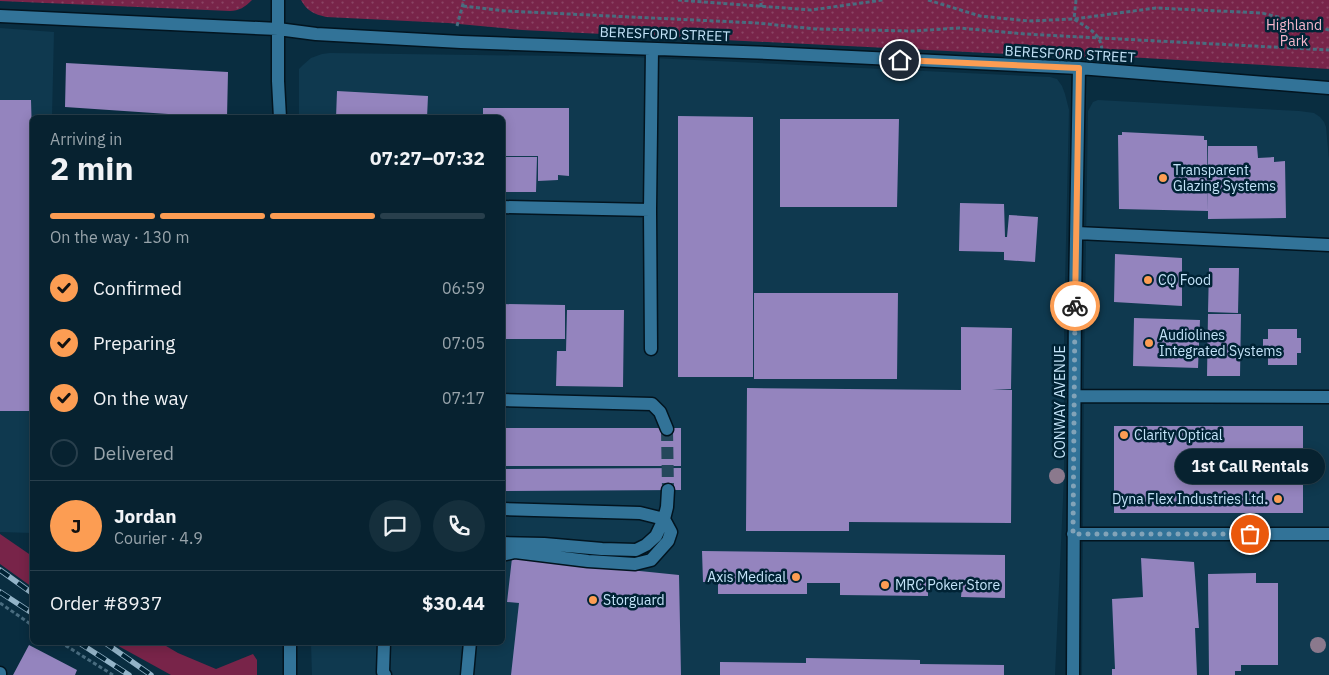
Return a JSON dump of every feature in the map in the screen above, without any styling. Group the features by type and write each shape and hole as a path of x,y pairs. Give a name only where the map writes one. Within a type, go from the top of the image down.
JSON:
{"street":[{"path":"278,0 280,115"},
{"name":"BERESFORD STREET","path":"0,16 278,29 316,34 452,41 768,53 1079,68 1329,88"},
{"path":"651,349 652,49"},
{"name":"CONWAY AVENUE","path":"1073,675 1075,298 1079,68"},
{"path":"505,207 650,210"},
{"path":"1077,233 1329,245"},
{"path":"1075,396 1329,397"},
{"path":"505,400 652,404 660,412 667,429"},
{"path":"505,543 636,550 646,545 656,536 664,519 668,490"},
{"path":"505,509 640,513 664,519 671,532 668,541 651,560 635,564 588,562 515,552 505,554"},
{"path":"1073,534 1329,534"},
{"path":"290,645 290,675"},
{"path":"381,674 384,645"},
{"path":"468,675 470,645"}],"path":[{"path":"452,41 464,0"},
{"path":"678,0 812,10 883,0"},
{"path":"761,0 761,7"},
{"path":"928,0 980,16 1028,21 1074,19 1156,8 1262,14 1329,30"},
{"path":"1074,19 1076,0"},
{"path":"463,6 506,11 757,23 816,29 913,31 959,28 1025,34 1329,50"},
{"path":"1074,19 1100,38 1102,43 1102,70"},
{"path":"0,603 30,624"},
{"path":"65,645 113,675"}],"shaded area":[{"path":"0,28 54,32 52,115 30,115 30,533 0,532"},
{"path":"322,54 631,57 1050,77 1057,79 1062,86 1069,110 1064,328 1064,477 1055,675 312,675 311,645 505,645 505,115 299,115 299,69 311,58"},
{"path":"1098,100 1299,111 1314,113 1324,122 1329,160 1329,675 1082,675 1088,111 1093,102"}],"green space":[{"path":"0,0 252,0 242,8 230,11"},
{"name":"Highland Park","path":"301,0 1329,0 1329,69 1110,56 1089,58 522,30 448,23 326,17 311,12"},
{"path":"0,534 30,555 30,586 0,564"},
{"path":"117,645 164,645 178,653 216,669 253,654 257,660 257,675 171,675"}],"building":[{"path":"66,63 228,72 227,115 183,115 65,107"},
{"path":"337,91 428,96 427,115 336,115"},
{"path":"0,100 31,100 30,411 0,411"},
{"path":"483,108 569,108 569,176 558,175 558,180 538,181 538,156 505,156 505,115 483,115"},
{"path":"678,116 753,117 753,377 678,377"},
{"path":"780,119 899,119 897,207 780,207"},
{"name":"Transparent Glazing Systems","path":"1122,132 1204,136 1204,140 1207,140 1208,211 1119,209 1118,135 1122,135"},
{"path":"1208,146 1257,146 1258,158 1274,157 1274,162 1285,161 1286,218 1208,219"},
{"path":"505,157 537,157 536,192 505,192"},
{"path":"960,203 1004,204 1005,237 1007,237 1009,215 1038,217 1035,262 1004,260 1004,252 959,251"},
{"name":"CQ Food","path":"1115,254 1182,258 1182,306 1114,302"},
{"path":"1209,268 1239,268 1238,313 1208,312"},
{"path":"754,293 898,293 897,379 754,379"},
{"path":"505,304 565,305 565,339 505,339"},
{"path":"567,310 624,310 623,387 556,386 557,351 566,351"},
{"path":"1208,314 1241,314 1240,376 1207,376"},
{"path":"1134,318 1200,320 1198,368 1133,366"},
{"path":"961,327 1012,328 1011,389 992,389 1012,390 1011,523 849,522 849,531 746,531 747,388 961,390"},
{"path":"1268,329 1297,329 1297,338 1301,338 1301,353 1297,353 1297,365 1268,365 1268,357 1263,357 1263,339 1268,339"},
{"path":"1114,426 1303,426 1303,513 1114,513"},
{"path":"505,428 681,428 681,466 505,466"},
{"path":"681,468 681,490 505,491 505,469"},
{"path":"702,551 1005,555 1005,598 961,597 962,586 928,584 928,596 840,595 840,583 807,583 807,594 718,594 718,582 703,582"},
{"path":"512,558 679,575 681,675 511,675 519,603 507,602"},
{"path":"1141,558 1194,562 1199,628 1195,628 1197,675 1112,675 1112,669 1115,669 1112,599 1143,597"},
{"path":"1256,573 1256,583 1278,583 1278,665 1241,665 1241,671 1235,671 1235,675 1209,675 1208,574"},
{"path":"29,645 77,670 75,675 13,675"},
{"path":"806,658 920,660 920,664 1004,665 1004,675 720,675 720,662 806,663"}],"tunnel":[{"path":"667,429 668,490"}],"railway":[{"path":"0,570 30,592"},
{"path":"0,592 30,612"},
{"path":"83,645 129,675"},
{"path":"108,645 151,675"}],"way so far":[{"path":"1075,306 1073,534 1250,534"}],"place":[{"name":"Transparent Glazing Systems","path":"1163,178"},
{"name":"CQ Food","path":"1148,280"},
{"name":"Audiolines Integrated Systems","path":"1149,343"},
{"name":"Clarity Optical","path":"1124,435"},
{"name":"Dyna Flex Industries Ltd.","path":"1278,499"},
{"name":"1st Call Rentals","path":"1250,534"},
{"name":"Axis Medical","path":"796,577"},
{"name":"MRC Poker Store","path":"885,585"},
{"name":"Storguard","path":"593,600"}],"route":[{"path":"900,60 1079,68 1075,306"}]}
